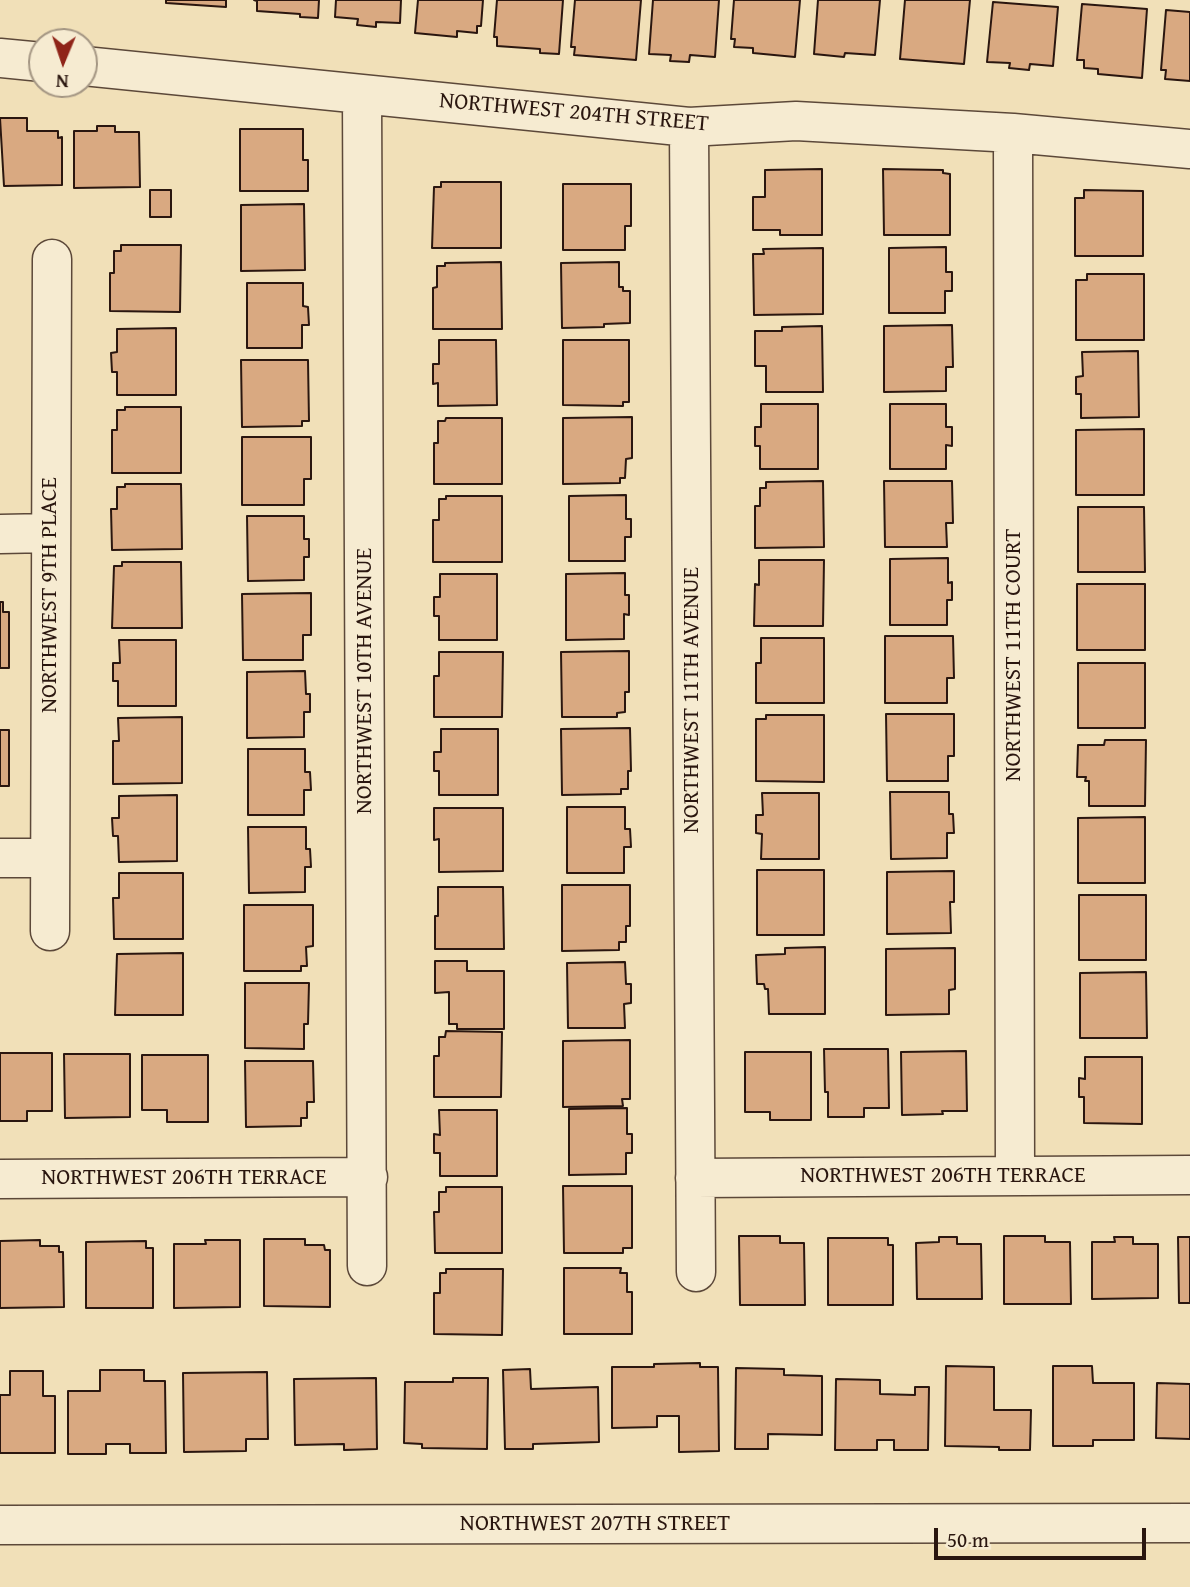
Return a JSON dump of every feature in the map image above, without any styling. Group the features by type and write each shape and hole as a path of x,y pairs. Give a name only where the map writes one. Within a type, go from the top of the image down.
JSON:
{"street":[{"path":"0,58 28,61"},
{"name":"NORTHWEST 204TH STREET","path":"98,67 689,127 796,121 1013,133 1190,149"},
{"name":"NORTHWEST 10TH AVENUE","path":"362,95 367,1266"},
{"name":"NORTHWEST 11TH AVENUE","path":"689,127 696,1272"},
{"name":"NORTHWEST 11TH COURT","path":"1013,133 1015,1176"},
{"name":"NORTHWEST 9TH PLACE","path":"50,932 52,259"},
{"path":"0,534 50,533"},
{"path":"0,858 50,858"},
{"name":"NORTHWEST 206TH TERRACE","path":"695,1178 1190,1175"},
{"name":"NORTHWEST 206TH TERRACE","path":"0,1180 368,1177"},
{"name":"NORTHWEST 207TH STREET","path":"0,1525 1190,1523"}],"building":[{"path":"166,0 226,0 226,7 166,3"},
{"path":"254,0 319,0 318,18 257,11 257,1"},
{"path":"336,0 401,0 400,23 376,22 376,27 357,25 358,19 335,17"},
{"path":"418,0 483,0 481,26 477,26 477,33 457,31 457,37 415,33"},
{"path":"497,0 563,0 559,54 540,53 540,49 497,46 497,37 494,37"},
{"path":"575,0 641,0 636,60 574,55 575,47 571,47"},
{"path":"653,0 719,0 715,57 690,55 689,62 670,61 671,55 649,54"},
{"path":"734,0 800,0 795,57 753,53 753,48 734,47 735,39 731,39"},
{"path":"818,0 880,0 875,55 845,53 844,57 814,54"},
{"path":"905,0 970,0 964,64 900,59"},
{"path":"993,2 1058,7 1053,66 1030,64 1029,70 1009,68 1010,63 987,62"},
{"path":"1082,4 1147,9 1142,78 1098,74 1098,69 1084,68 1084,60 1077,60"},
{"path":"1166,10 1190,12 1190,81 1165,79 1166,70 1161,70"},
{"path":"0,118 27,118 27,131 58,131 58,138 62,137 62,185 4,186"},
{"path":"97,126 115,126 115,132 139,132 140,187 74,188 74,131 97,131"},
{"path":"240,129 303,129 303,160 308,160 308,191 240,191"},
{"path":"822,169 822,235 780,235 780,230 753,230 753,197 765,197 765,170"},
{"path":"883,169 943,170 943,173 950,174 950,235 884,235"},
{"path":"441,182 501,182 501,248 432,248 434,187 441,187"},
{"path":"563,184 631,184 631,226 625,226 625,250 563,250"},
{"path":"150,190 171,190 171,217 150,217"},
{"path":"1084,190 1143,191 1143,256 1075,256 1075,198 1084,198"},
{"path":"304,204 305,270 241,271 241,205"},
{"path":"121,245 181,245 180,312 110,311 110,273 114,273 114,251 121,251"},
{"path":"946,247 946,272 952,272 952,291 945,291 945,313 889,313 889,248"},
{"path":"823,248 823,314 754,315 753,254 764,254 763,249"},
{"path":"501,262 502,329 433,329 433,288 437,287 437,266 445,266 445,263"},
{"path":"619,262 619,287 623,287 623,291 630,291 630,323 562,328 561,263"},
{"path":"1087,274 1144,274 1144,340 1076,340 1076,280 1087,280"},
{"path":"247,283 303,283 303,306 308,307 309,325 302,325 302,348 247,348"},
{"path":"952,325 953,367 946,367 946,391 884,392 884,326"},
{"path":"822,326 823,392 766,392 766,366 755,366 755,331"},
{"path":"176,328 176,395 117,395 117,372 112,372 111,353 117,352 117,329"},
{"path":"439,340 496,340 497,405 438,406 438,383 433,384 433,364 439,364"},
{"path":"563,340 629,340 629,402 623,402 623,406 563,405"},
{"path":"1138,351 1139,417 1081,418 1081,394 1076,394 1076,377 1083,376 1082,352"},
{"path":"241,360 308,360 309,421 302,421 302,426 242,427"},
{"path":"761,404 818,404 818,469 760,469 760,446 755,446 755,427 761,427"},
{"path":"890,404 946,404 946,427 952,427 952,446 946,445 946,469 890,469"},
{"path":"125,407 181,407 181,473 112,473 112,430 117,430 117,410 125,410"},
{"path":"632,417 632,458 626,459 625,478 620,478 620,483 563,484 563,418"},
{"path":"446,418 502,418 502,484 434,484 434,443 438,443 438,421 445,421"},
{"path":"1144,429 1144,495 1076,495 1076,430"},
{"path":"242,437 311,437 311,479 304,479 304,505 242,505"},
{"path":"823,481 824,547 755,548 755,506 760,506 760,488 766,488 766,482"},
{"path":"884,481 952,481 953,523 946,523 947,547 885,547"},
{"path":"125,484 181,484 182,549 112,550 111,509 117,509 117,487 125,487"},
{"path":"626,495 626,519 631,519 631,537 625,537 625,561 569,561 569,496"},
{"path":"446,496 502,496 502,562 433,562 433,520 439,520 439,499 446,499"},
{"path":"1078,507 1144,507 1145,572 1078,572"},
{"path":"247,516 304,516 304,539 309,539 309,557 304,557 304,580 248,581"},
{"path":"948,558 948,583 952,582 952,600 947,600 947,625 890,625 890,559"},
{"path":"759,560 824,560 823,626 754,626 755,584 759,585"},
{"path":"122,562 181,562 182,628 112,628 114,566 122,566"},
{"path":"625,573 629,615 624,614 624,639 566,640 566,574"},
{"path":"440,574 497,574 497,640 439,640 439,616 434,616 434,597 440,597"},
{"path":"1077,584 1145,584 1145,650 1077,650"},
{"path":"311,593 311,635 303,635 303,660 243,660 242,594"},
{"path":"0,602 3,602 3,612 9,612 9,668 0,668"},
{"path":"885,636 953,636 954,678 947,678 947,703 885,703"},
{"path":"761,638 824,638 824,703 756,703 756,663 761,663"},
{"path":"119,640 176,640 176,706 118,706 118,681 113,681 113,663 120,663"},
{"path":"629,651 629,692 625,692 625,712 617,713 617,717 562,717 561,652"},
{"path":"439,652 503,652 502,717 434,717 434,676 439,676"},
{"path":"1078,663 1145,663 1145,728 1078,728"},
{"path":"305,671 306,694 310,694 310,712 304,712 304,737 247,738 247,672"},
{"path":"886,714 954,714 954,756 948,756 948,781 887,781"},
{"path":"766,715 824,715 824,782 756,781 756,719 766,719"},
{"path":"182,717 182,783 113,784 113,741 119,741 118,718"},
{"path":"630,728 631,771 628,771 628,789 621,789 621,794 562,795 561,729"},
{"path":"441,729 498,729 498,795 439,795 439,771 434,771 434,752 441,752"},
{"path":"0,730 9,730 9,786 0,786"},
{"path":"1105,740 1146,740 1145,806 1089,806 1089,781 1085,781 1086,777 1077,777 1078,745 1104,745"},
{"path":"248,749 305,749 305,772 310,772 311,790 304,790 304,815 248,815"},
{"path":"890,792 949,792 949,814 953,814 954,833 947,833 947,858 891,859"},
{"path":"762,793 819,793 819,859 761,859 762,834 756,833 756,815 763,815"},
{"path":"177,795 177,861 119,862 118,836 113,836 112,818 119,818 119,796"},
{"path":"567,807 625,807 625,829 630,829 631,847 624,847 624,873 567,873"},
{"path":"434,808 503,808 503,871 439,872 439,839 434,840"},
{"path":"1145,817 1145,883 1078,883 1078,818"},
{"path":"248,827 306,827 306,849 310,849 311,867 305,867 305,892 249,893"},
{"path":"757,870 824,870 824,935 757,935"},
{"path":"954,871 954,902 950,902 951,933 887,934 887,872"},
{"path":"119,873 183,873 183,939 114,939 113,898 119,898"},
{"path":"562,885 630,885 630,926 626,926 626,942 619,942 619,950 562,951"},
{"path":"438,887 503,887 504,949 435,949"},
{"path":"1079,895 1146,895 1146,960 1079,960"},
{"path":"244,905 313,905 313,946 306,947 307,966 301,966 301,971 244,971"},
{"path":"825,947 825,1014 769,1014 768,989 765,989 764,984 757,984 756,955 785,954 785,948"},
{"path":"955,948 955,989 949,990 949,1014 886,1015 886,949"},
{"path":"183,953 183,1015 115,1015 117,954"},
{"path":"435,961 467,961 467,971 504,971 504,1029 457,1029 457,1024 449,1024 449,992 435,993"},
{"path":"625,962 626,984 631,984 631,1003 624,1004 625,1028 568,1028 567,963"},
{"path":"1146,972 1147,1038 1080,1038 1080,973"},
{"path":"245,983 309,983 308,1024 304,1024 304,1049 245,1048"},
{"path":"446,1031 502,1032 501,1097 434,1097 434,1056 439,1056 439,1037 445,1037"},
{"path":"630,1040 630,1099 622,1099 623,1106 563,1107 563,1041"},
{"path":"824,1049 888,1049 889,1108 864,1108 864,1117 828,1117"},
{"path":"966,1051 967,1111 902,1115 901,1052"},
{"path":"745,1052 811,1052 811,1120 770,1120 770,1112 745,1112"},
{"path":"0,1053 52,1053 52,1111 27,1111 27,1121 0,1121"},
{"path":"64,1054 130,1054 130,1117 65,1118"},
{"path":"142,1055 208,1055 208,1122 167,1122 167,1110 142,1110"},
{"path":"1085,1057 1142,1057 1142,1124 1084,1123 1084,1097 1079,1097 1079,1078 1085,1079"},
{"path":"245,1061 313,1061 314,1102 307,1102 307,1118 301,1118 301,1126 246,1127"},
{"path":"627,1108 627,1134 632,1134 632,1153 626,1153 626,1174 569,1175 569,1109"},
{"path":"439,1110 497,1110 497,1176 440,1176 440,1153 434,1153 434,1134 440,1135"},
{"path":"563,1186 632,1186 632,1248 623,1248 623,1253 564,1253"},
{"path":"446,1187 502,1187 502,1253 435,1253 434,1212 439,1212 439,1192 446,1192"},
{"path":"739,1236 780,1236 780,1243 804,1243 805,1305 740,1305"},
{"path":"1004,1236 1045,1236 1045,1242 1070,1242 1071,1304 1004,1304"},
{"path":"939,1237 957,1237 957,1244 981,1244 982,1299 917,1299 916,1243 939,1242"},
{"path":"1114,1237 1133,1237 1133,1244 1158,1244 1158,1298 1092,1299 1092,1242 1115,1242"},
{"path":"1178,1237 1190,1237 1190,1303 1179,1303"},
{"path":"828,1238 888,1238 888,1245 893,1245 893,1305 828,1305"},
{"path":"264,1239 305,1239 305,1245 324,1245 325,1250 330,1250 330,1307 264,1306"},
{"path":"40,1240 40,1246 59,1246 59,1252 63,1252 64,1307 0,1308 0,1241"},
{"path":"205,1240 240,1240 240,1307 174,1308 174,1244 206,1244"},
{"path":"146,1241 146,1248 153,1248 153,1308 86,1308 86,1242"},
{"path":"564,1268 621,1268 620,1273 627,1273 627,1292 632,1292 632,1334 564,1334"},
{"path":"446,1269 503,1269 502,1335 434,1334 434,1293 440,1293 440,1273 446,1273"},
{"path":"700,1363 700,1367 718,1367 719,1451 679,1452 679,1416 657,1416 657,1427 612,1428 612,1367"},
{"path":"946,1366 994,1367 994,1410 1031,1410 1030,1450 945,1446"},
{"path":"1053,1366 1092,1366 1093,1383 1134,1383 1134,1440 1093,1440 1093,1446 1053,1446"},
{"path":"736,1368 784,1369 784,1375 822,1376 822,1435 768,1434 768,1449 735,1449"},
{"path":"530,1369 531,1389 598,1387 599,1442 533,1444 533,1449 505,1449 503,1370"},
{"path":"100,1370 144,1370 144,1381 165,1381 166,1453 130,1453 130,1444 106,1444 106,1454 68,1454 68,1391 100,1391"},
{"path":"10,1371 43,1371 43,1396 55,1396 55,1453 0,1453 0,1395 10,1395"},
{"path":"267,1372 268,1439 246,1439 246,1451 184,1452 183,1373"},
{"path":"376,1378 377,1449 344,1450 344,1444 295,1445 294,1379"},
{"path":"453,1378 488,1378 487,1449 422,1448 422,1444 404,1443 405,1382 453,1382"},
{"path":"836,1379 880,1380 880,1394 915,1395 915,1387 929,1387 928,1450 894,1450 894,1440 877,1440 877,1450 835,1450"},
{"path":"1157,1383 1190,1384 1190,1439 1156,1438"}]}
